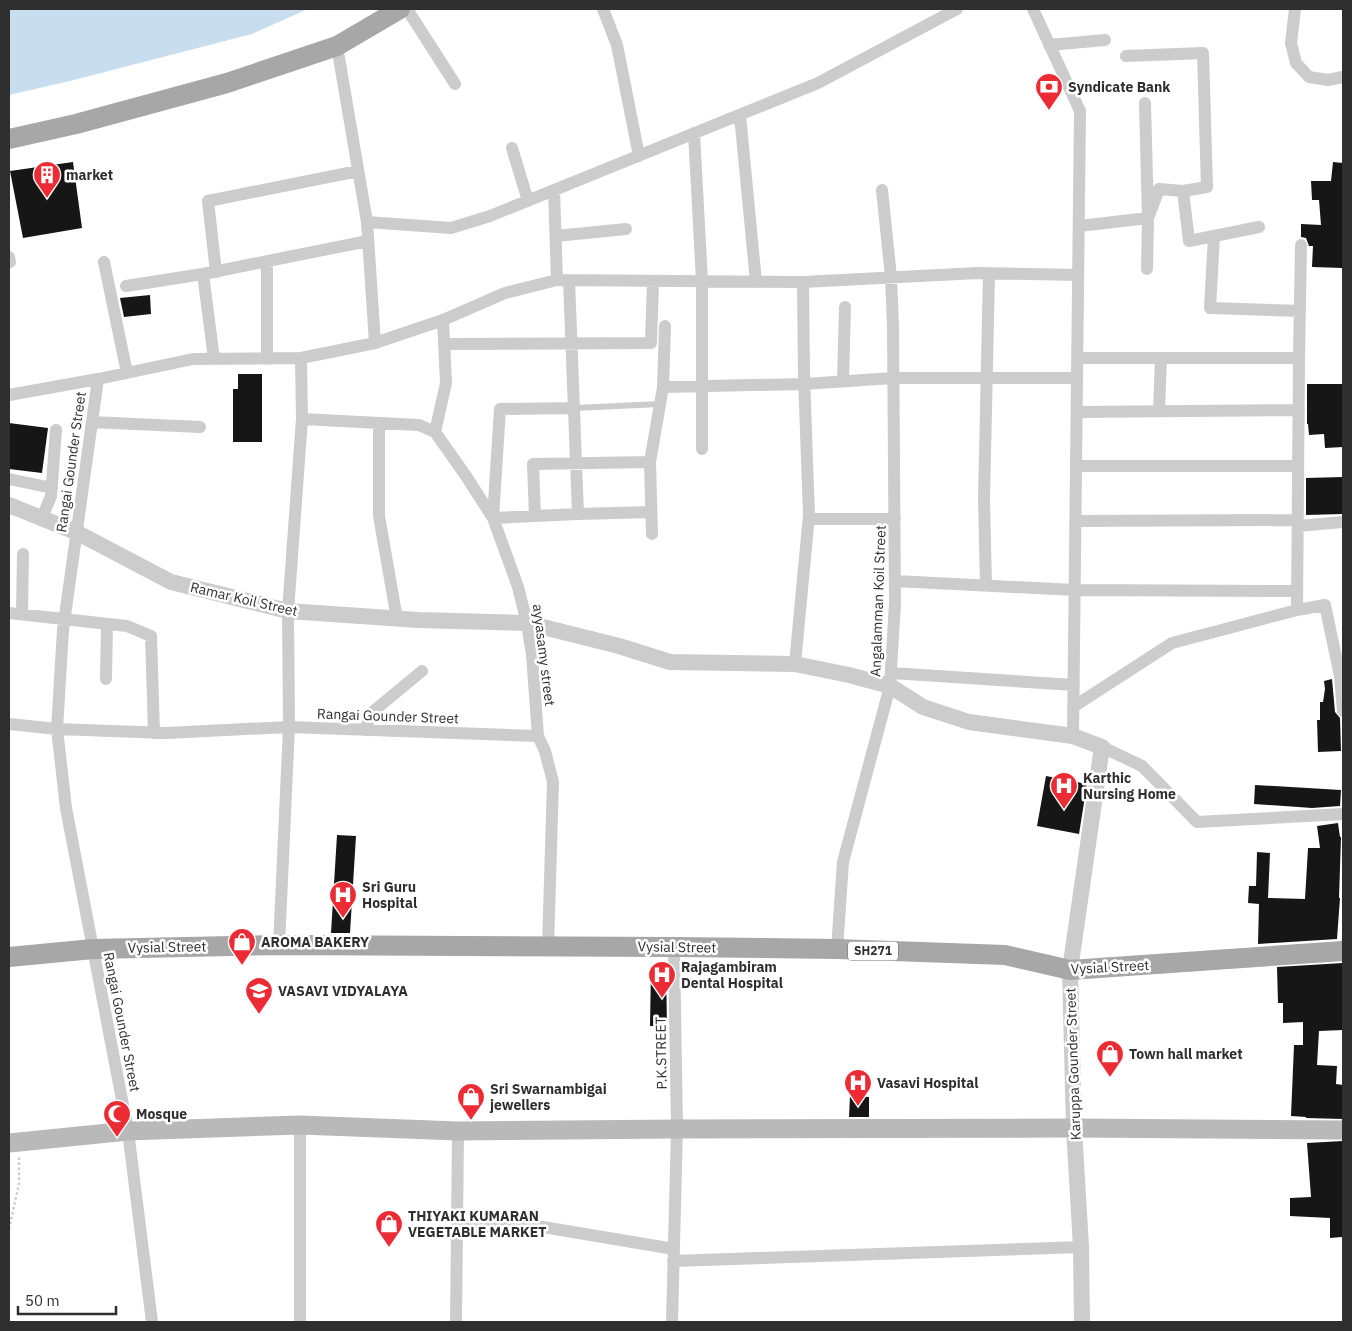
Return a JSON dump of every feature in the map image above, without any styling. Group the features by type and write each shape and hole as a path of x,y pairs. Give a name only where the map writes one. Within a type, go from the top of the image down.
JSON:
{"main road":[{"path":"9,139 76,124 227,84 337,46 400,9"},
{"name":"Vysial Street","path":"9,957 92,949 279,944 674,947 837,949 1005,955 1070,970 1343,951"},
{"path":"14,1142 128,1131 300,1125 458,1131 1074,1128 1343,1130"}],"street":[{"path":"406,9 455,84"},
{"path":"603,9 617,45 639,156"},
{"path":"367,222 451,228 490,216 818,83 956,9"},
{"path":"1033,9 1080,112 1073,736"},
{"path":"1295,9 1291,44 1296,63 1309,77 1328,80 1343,77"},
{"path":"1050,45 1105,40"},
{"path":"337,46 367,222 375,343"},
{"path":"1126,56 1203,53 1207,187 1183,191 1159,189 1148,218"},
{"path":"1145,103 1148,218 1147,268"},
{"path":"740,114 756,282"},
{"path":"694,133 702,281 702,449"},
{"path":"512,148 528,200"},
{"path":"216,272 208,200 358,171"},
{"path":"554,190 556,236 572,343 578,514"},
{"name":"Angalamman Koil Street","path":"837,949 843,862 891,679 895,580 893,326 891,277 882,190"},
{"path":"1183,191 1189,241 1259,227"},
{"path":"1079,226 1148,218"},
{"path":"556,236 626,229"},
{"path":"1214,236 1210,308 1300,311"},
{"path":"126,286 216,272 368,241"},
{"path":"1297,610 1301,245"},
{"path":"104,262 127,373"},
{"path":"267,262 267,359"},
{"path":"203,274 214,359"},
{"path":"9,395 193,359 300,358 375,343 443,320 505,293 563,280 803,282 989,274 1078,275"},
{"path":"986,586 984,499 989,274"},
{"path":"444,344 651,343 653,281"},
{"path":"795,664 809,519 804,384 803,282"},
{"path":"843,381 845,307"},
{"path":"302,419 419,425 435,432 446,383 443,320"},
{"path":"652,534 650,462 663,387 665,326"},
{"path":"279,944 289,727 288,611 302,419 300,358"},
{"path":"1077,358 1299,358"},
{"path":"1160,411 1161,358"},
{"path":"663,387 804,384 893,378 1077,378"},
{"name":"Rangai Gounder Street","path":"98,379 64,618 57,729 66,808 128,1131 152,1322"},
{"path":"574,408 500,409 493,518 651,512"},
{"path":"1077,412 1299,410"},
{"path":"92,422 200,427"},
{"path":"379,423 379,516 397,619"},
{"path":"42,518 51,496 56,430"},
{"name":"ayyasamy street","path":"435,432 493,518 518,587 527,623 532,654 538,736 545,751 553,782 548,946"},
{"path":"535,516 533,464 650,462"},
{"path":"1076,466 1298,466"},
{"path":"9,479 52,488"},
{"name":"Ramar Koil Street","path":"9,505 76,532 171,582 288,611 397,619 527,623 619,646 670,662 795,664 849,675 891,679 923,707 969,722 1073,736 1102,747"},
{"path":"809,519 895,519"},
{"path":"1076,521 1343,522"},
{"path":"23,554 15,614 127,626 151,636 154,733"},
{"path":"895,580 1075,590 1297,591"},
{"path":"1073,707 1172,643 1325,604 1340,676 1343,711"},
{"path":"106,679 107,624"},
{"path":"366,730 370,714 422,671"},
{"path":"891,679 1074,685"},
{"name":"Rangai Gounder Street","path":"9,724 57,729 154,733 289,727 538,736"},
{"path":"1102,747 1142,766 1197,822 1343,814"},
{"name":"Karuppa Gounder Street","path":"1082,1322 1081,1247 1074,1128 1070,970 1102,747"},
{"name":"P.K.STREET","path":"672,1322 677,1129 674,947"},
{"path":"300,1125 300,1322"},
{"path":"456,1322 458,1131"},
{"path":"457,1227 543,1227 673,1255 1081,1247"}],"lane":[{"path":"574,408 660,404"}],"path":[{"path":"9,1229 19,1184 14,1142"}],"water":[{"path":"9,9 308,9 252,34 9,95"}],"building":[{"name":"market","path":"73,162 82,228 23,238 10,171"},
{"path":"1333,162 1343,163 1343,268 1312,267 1313,246 1309,246 1306,238 1301,237 1301,224 1321,225 1319,200 1312,200 1311,181 1331,181"},
{"path":"150,295 151,314 124,317 120,298"},
{"path":"238,374 262,374 262,442 233,442 233,389 238,389"},
{"path":"1307,384 1343,384 1343,447 1325,448 1324,434 1309,435 1307,424"},
{"path":"9,423 48,428 42,473 9,469"},
{"path":"1343,477 1343,514 1306,515 1306,478"},
{"path":"1332,679 1335,712 1340,718 1341,751 1318,752 1317,720 1320,720 1320,702 1323,702 1324,681"},
{"path":"1046,776 1087,784 1079,834 1037,826"},
{"path":"1255,785 1341,790 1340,806 1312,808 1254,804"},
{"path":"1338,823 1341,837 1337,939 1258,944 1259,904 1248,903 1249,886 1256,886 1257,852 1270,853 1268,898 1305,899 1308,848 1320,848 1317,826"},
{"path":"337,835 356,836 350,933 331,933"},
{"path":"1343,963 1343,1030 1319,1031 1317,1065 1337,1066 1336,1084 1343,1085 1343,1119 1291,1116 1294,1045 1303,1045 1303,1022 1283,1023 1283,1003 1278,1003 1277,967"},
{"path":"651,969 666,970 667,1026 650,1026"},
{"path":"850,1096 869,1097 869,1117 849,1117"},
{"path":"1343,1141 1342,1237 1330,1238 1330,1218 1290,1216 1290,1198 1311,1197 1307,1143"}],"place":[{"name":"Syndicate Bank","path":"1049,111"},
{"name":"market","path":"47,199"},
{"name":"Karthic Nursing Home","path":"1064,810"},
{"name":"Sri Guru Hospital","path":"343,919"},
{"name":"AROMA BAKERY","path":"242,966"},
{"name":"Rajagambiram Dental Hospital","path":"662,999"},
{"name":"VASAVI VIDYALAYA","path":"259,1015"},
{"name":"Town hall market","path":"1110,1078"},
{"name":"Vasavi Hospital","path":"858,1107"},
{"name":"Sri Swarnambigai jewellers","path":"471,1121"},
{"name":"Mosque","path":"117,1138"},
{"name":"THIYAKI KUMARAN VEGETABLE MARKET","path":"389,1248"}]}
